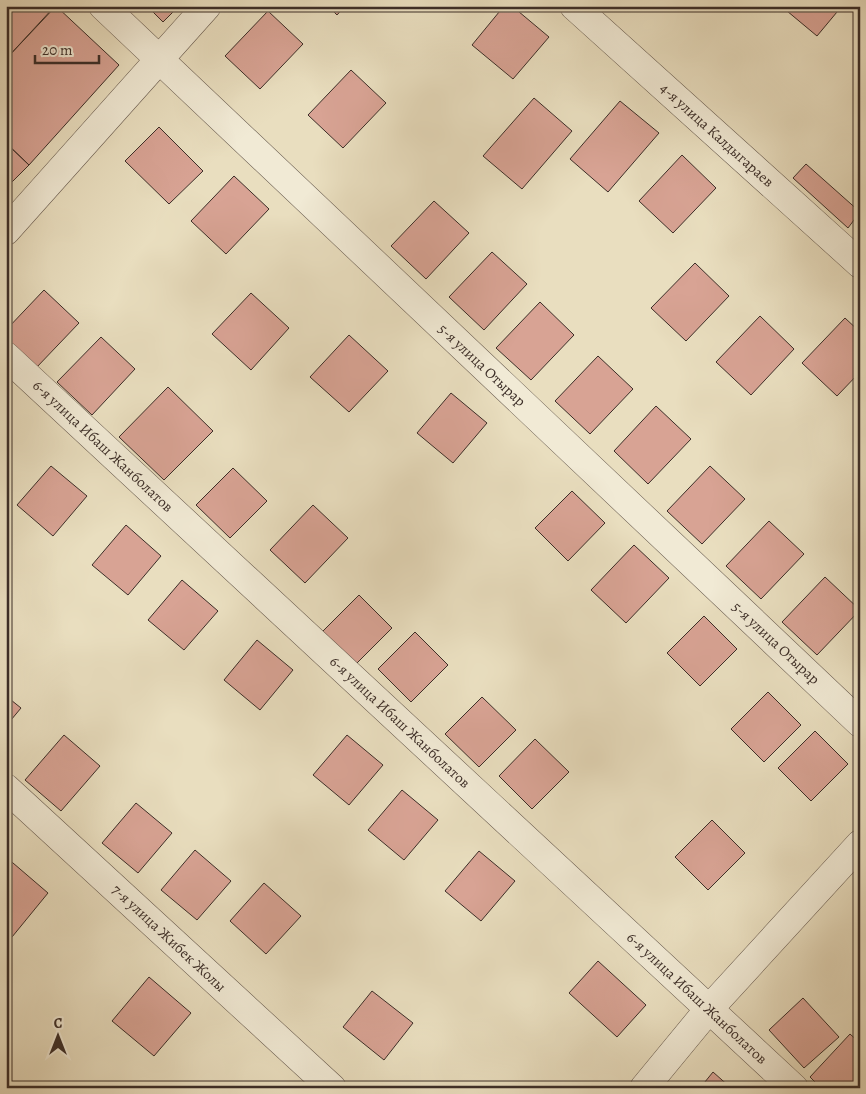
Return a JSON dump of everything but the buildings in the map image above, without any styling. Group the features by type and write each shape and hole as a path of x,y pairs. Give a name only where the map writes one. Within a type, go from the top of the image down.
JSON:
{"street":[{"name":"5-я улица Отырар","path":"103,6 860,723"},
{"path":"6,231 206,6"},
{"name":"4-я улица Калдыгараев","path":"574,6 860,264"},
{"name":"6-я улица Ибаш Жанболатов","path":"6,356 794,1088"},
{"name":"7-я улица Жибек Жолы","path":"6,788 332,1088"},
{"path":"644,1088 709,1009 860,844"}]}
